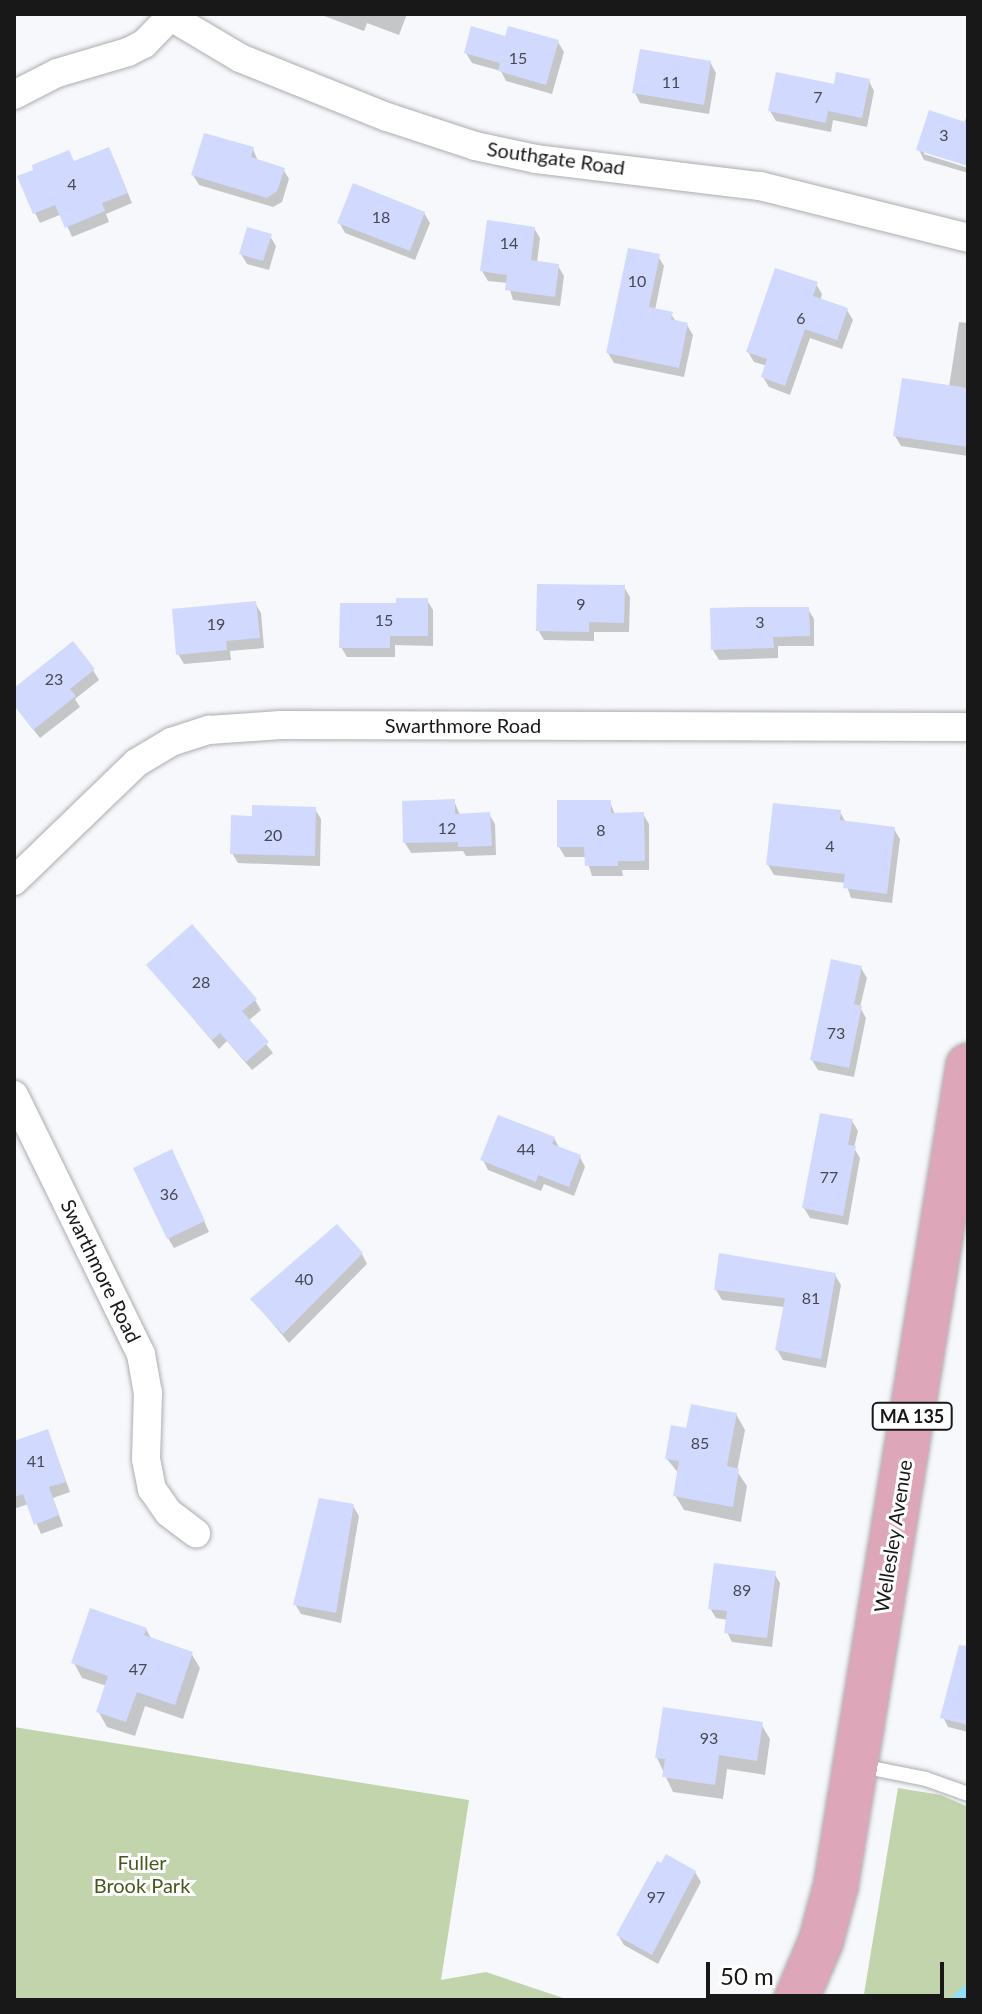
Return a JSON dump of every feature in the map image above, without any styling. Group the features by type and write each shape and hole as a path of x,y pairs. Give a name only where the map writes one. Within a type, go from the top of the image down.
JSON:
{"main road":[{"name":"Wellesley Avenue","path":"796,2000 831,1908 968,1066"}],"street":[{"path":"14,95 57,73 136,48 158,32 168,16"},
{"name":"Southgate Road","path":"168,16 217,47 252,63 417,129 475,146 570,164 734,181 835,202 968,238"},
{"name":"Swarthmore Road","path":"14,881 136,763 171,742 209,730 281,725 968,727"},
{"name":"Swarthmore Road","path":"14,1095 141,1354 148,1392 146,1459 152,1489 169,1513 196,1533"}],"lane":[{"path":"856,1766 926,1779 968,1794"}],"green space":[{"name":"Fuller Brook Park","path":"14,1727 469,1800 441,1980 486,1972 569,2000 14,2000"},
{"path":"898,1788 941,1795 968,1807 968,2000 863,2000"}],"building":[{"path":"471,26 505,36 508,26 559,40 546,85 498,71 500,63 464,53"},
{"path":"640,49 711,61 704,105 632,93"},
{"path":"776,72 834,84 836,72 870,79 862,118 828,111 826,123 768,111"},
{"path":"929,110 968,123 968,166 916,150"},
{"path":"204,133 254,147 251,157 285,168 277,191 267,198 191,175"},
{"path":"109,147 128,193 102,203 105,211 65,228 55,205 33,214 17,176 33,170 32,165 69,150 74,161"},
{"path":"353,183 425,212 410,251 337,223"},
{"path":"487,220 535,227 531,260 559,264 555,297 505,290 507,275 480,271"},
{"path":"247,227 272,234 263,261 239,254"},
{"path":"628,248 660,254 649,307 673,312 671,319 688,323 679,368 606,353"},
{"path":"775,268 818,282 813,296 848,308 837,340 805,329 785,386 761,377 767,359 746,352"},
{"path":"902,378 968,388 968,447 893,436"},
{"path":"537,584 625,585 624,623 589,622 589,632 536,631"},
{"path":"396,598 428,598 428,636 390,636 390,648 339,648 340,603 396,603"},
{"path":"256,601 260,638 226,641 227,650 176,655 172,609"},
{"path":"809,607 810,636 773,637 774,648 711,650 710,608"},
{"path":"73,641 95,669 70,689 76,696 33,730 14,705 14,688"},
{"path":"455,799 455,814 490,812 492,846 458,847 458,842 403,843 402,801"},
{"path":"557,800 611,800 611,813 644,812 645,861 618,861 618,866 585,866 584,847 557,847"},
{"path":"773,803 841,810 840,820 895,827 887,894 843,888 845,874 766,865"},
{"path":"252,805 316,807 315,856 230,854 231,815 252,816"},
{"path":"192,924 257,999 242,1011 269,1042 246,1062 220,1033 212,1040 146,965"},
{"path":"831,959 862,966 854,1004 862,1006 849,1068 810,1060"},
{"path":"820,1113 853,1119 848,1145 856,1146 843,1216 802,1208"},
{"path":"498,1115 555,1137 552,1144 581,1155 569,1187 538,1175 536,1182 480,1160"},
{"path":"172,1149 205,1221 167,1239 133,1168"},
{"path":"337,1224 363,1253 283,1334 250,1299"},
{"path":"719,1253 836,1273 821,1359 775,1350 785,1298 714,1290"},
{"path":"691,1404 737,1413 727,1466 739,1469 733,1507 673,1496 679,1461 665,1459 671,1425 686,1428"},
{"path":"48,1429 66,1482 49,1487 59,1515 34,1525 23,1494 14,1497 14,1441"},
{"path":"319,1498 354,1504 336,1613 293,1605"},
{"path":"714,1563 776,1571 767,1638 724,1633 727,1611 708,1609"},
{"path":"90,1608 147,1628 144,1635 193,1652 175,1705 137,1692 126,1722 96,1712 108,1676 71,1663"},
{"path":"959,1645 968,1646 968,1725 940,1718"},
{"path":"663,1707 763,1722 757,1761 719,1755 715,1785 662,1777 665,1759 655,1758"},
{"path":"666,1854 696,1871 652,1955 616,1935 657,1861 661,1863"}],"waterway":[{"path":"956,2000 968,1989"}]}
